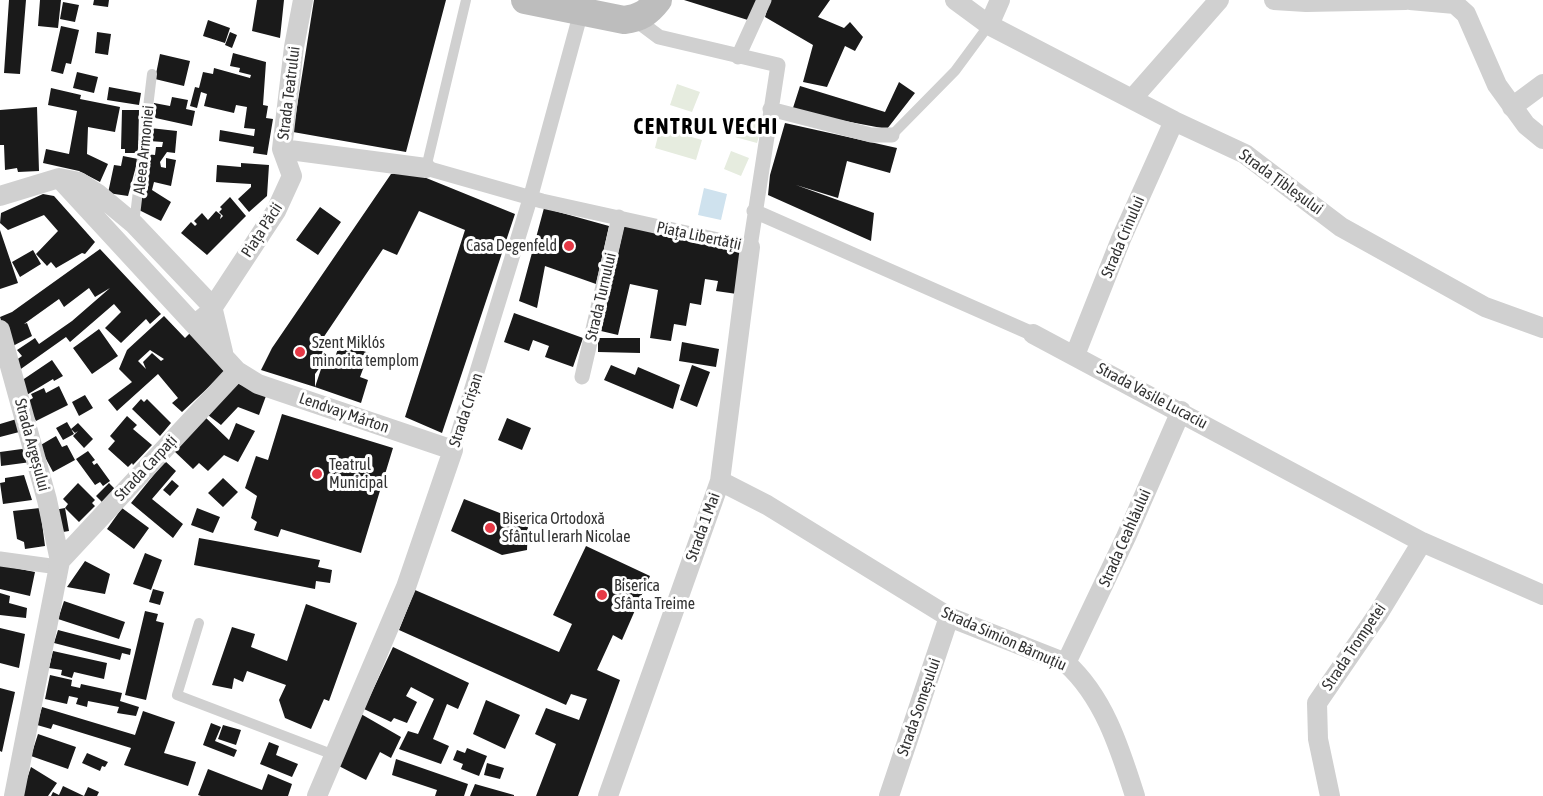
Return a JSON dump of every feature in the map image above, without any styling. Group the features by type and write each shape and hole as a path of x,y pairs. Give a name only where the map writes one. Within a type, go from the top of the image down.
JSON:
{"main road":[{"path":"525,0 624,20 635,19 649,12 658,0"}],"street":[{"name":"Strada Teatrului","path":"303,0 294,47 282,149 426,168"},
{"path":"738,56 764,0"},
{"name":"Strada Țibleșului","path":"955,0 989,25 1174,121 1245,154 1352,233 1485,307 1543,328"},
{"path":"989,25 1000,0"},
{"path":"1132,99 1219,0"},
{"path":"1274,0 1306,2 1408,0 1455,4 1466,14 1497,85 1526,125 1543,139"},
{"name":"Strada Crișan","path":"317,796 371,675 406,588 453,450 531,198 581,12"},
{"name":"Piața Libertății","path":"426,168 531,198 750,247 778,65 659,37 635,19"},
{"path":"1512,107 1543,84"},
{"path":"771,109 871,135 892,135"},
{"name":"Strada Crinului","path":"1075,355 1121,239 1174,121"},
{"name":"Piața Păcii","path":"193,322 206,318 285,194 292,176 282,149"},
{"path":"0,196 59,178 79,182 93,202 223,355"},
{"path":"93,202 134,224 212,306 223,355"},
{"name":"Strada Vasile Lucaciu","path":"755,212 1034,334 1422,542 1543,595"},
{"name":"Strada Turnului","path":"582,377 618,218"},
{"name":"Strada 1 Mai","path":"608,796 720,481 750,247"},
{"name":"Strada Argeșului","path":"0,330 45,490 59,564"},
{"name":"Lendvay Márton","path":"223,355 237,371 258,384 453,450"},
{"name":"Strada Carpați","path":"59,564 237,371"},
{"name":"Strada Ceahlăului","path":"1065,663 1126,537 1181,411"},
{"name":"Strada Simion Bărnuțiu","path":"720,481 767,505 949,617 1065,663 1077,673 1115,736 1135,796"},
{"name":"Strada Trompetei","path":"1330,796 1318,739 1317,703 1378,615 1422,542"},
{"path":"0,559 59,564 14,796"},
{"name":"Strada Someșului","path":"889,796 949,617"}],"lane":[{"path":"426,168 466,0"},
{"path":"892,135 955,71 989,25"},
{"name":"Aleea Armoniei","path":"134,224 152,74"},
{"path":"199,623 177,695 334,755"}],"shaded area":[{"path":"677,84 700,92 692,112 670,105"},
{"path":"741,117 763,123 757,143 735,137"},
{"path":"660,128 702,140 696,160 655,148"},
{"path":"731,151 749,158 741,176 724,169"}],"water":[{"path":"704,188 727,194 721,220 698,215"}],"building":[{"path":"9,0 26,0 20,74 4,73"},
{"path":"40,0 61,0 58,28 38,26"},
{"path":"94,0 109,0 108,7 93,5"},
{"path":"257,0 284,0 280,38 252,31"},
{"path":"314,0 446,0 406,152 293,132"},
{"path":"684,0 762,0 751,21"},
{"path":"770,0 830,0 818,17 844,28 850,22 863,37 855,51 845,46 827,87 803,82 813,45 765,17"},
{"path":"63,2 79,5 75,22 60,19"},
{"path":"208,20 230,28 225,43 203,36"},
{"path":"61,26 79,30 71,64 66,63 63,74 51,71"},
{"path":"97,32 111,34 108,55 95,53"},
{"path":"230,32 237,35 232,48 225,45"},
{"path":"233,53 266,62 263,105 268,106 266,118 273,119 267,155 253,153 254,147 219,141 220,130 254,136 255,129 244,128 247,107 236,105 234,113 204,106 207,94 201,92 197,108 190,106 195,87 199,88 203,72 213,74 214,68 250,78 251,75 239,72 240,68 230,66"},
{"path":"160,54 190,61 184,86 155,79"},
{"path":"77,72 98,77 94,93 73,88"},
{"path":"899,82 915,93 887,129 792,111 800,86 885,112"},
{"path":"109,87 141,93 139,105 107,100"},
{"path":"51,88 81,95 80,99 120,107 115,132 88,127 87,154 108,164 100,182 79,171 43,163 46,149 69,154 77,111 48,105"},
{"path":"172,97 188,100 186,109 195,111 192,126 151,117 154,103 170,106"},
{"path":"37,107 39,171 18,172 17,168 5,170 4,145 0,145 0,110"},
{"path":"122,110 139,110 138,153 125,153 125,149 121,149"},
{"path":"785,123 897,148 890,173 847,161 838,198 796,185 874,213 871,241 768,195 770,175"},
{"path":"150,128 177,131 175,153 167,152 160,162 161,167 166,168 166,158 176,160 171,186 154,182 152,190 171,202 161,221 139,210 146,154 155,155 156,147 162,147 163,142 149,141"},
{"path":"123,156 138,159 128,196 108,193 114,165 121,166"},
{"path":"241,163 269,165 267,196 249,212 238,199 251,187 251,184 216,182 217,165 241,167"},
{"path":"409,171 515,214 442,433 405,417 465,230 419,211 397,255 383,249 317,347 328,356 315,374 315,387 261,370 272,348 391,174"},
{"path":"43,194 54,196 95,242 85,254 82,253 56,268 51,262 47,266 36,254 58,231 44,215 8,230 0,223 1,213"},
{"path":"230,197 246,216 207,255 181,233 191,222 195,226 197,224 194,221 202,213 208,220 216,211 221,215 220,219 223,216 219,212 222,209 220,207"},
{"path":"320,207 341,222 318,255 296,240"},
{"name":"Casa Degenfeld","path":"544,208 609,226 596,284 545,266 537,308 519,301"},
{"path":"624,226 744,251 737,294 716,291 718,281 705,279 701,305 690,303 686,326 674,324 671,341 650,338 658,290 630,284 618,335 601,331"},
{"path":"0,230 18,283 0,289"},
{"path":"100,249 161,314 150,324 146,319 121,343 105,328 121,312 114,304 70,342 66,337 18,371 12,363 22,356 17,350 35,338 39,344 72,321 110,288 95,297 89,288 64,307 59,299 24,324 27,323 32,336 9,348 0,317 12,312"},
{"path":"33,250 41,264 20,277 12,262"},
{"path":"514,313 583,338 573,367 545,357 549,346 533,340 529,351 504,342"},
{"path":"164,316 185,338 190,333 225,372 182,412 172,403 178,398 158,374 117,411 108,400 132,382 119,369 127,350","holes":["150,350 164,359 161,361 152,353 143,362 146,369 138,361"]},
{"path":"99,329 118,356 92,374 73,348"},
{"path":"598,338 640,338 640,353 598,352"},
{"path":"682,342 719,349 716,367 679,361"},
{"path":"340,343 369,353 360,377 368,380 361,403 315,387 323,363 332,366"},
{"path":"52,360 63,376 54,381 53,379 25,396 18,383"},
{"path":"611,365 635,375 638,367 680,385 673,409 604,380"},
{"path":"692,365 710,372 697,407 680,400"},
{"path":"237,383 266,396 259,415 238,407 221,425 208,415"},
{"path":"59,386 68,405 36,421 26,402 33,398 31,394 44,388 46,393"},
{"path":"85,395 93,408 79,416 72,402"},
{"path":"141,399 144,402 147,399 171,423 160,436 132,409"},
{"name":"Teatrul Municipal","path":"282,414 393,448 361,553 281,529 278,537 254,530 257,522 251,518 257,496 245,488 256,456 268,460"},
{"path":"127,416 137,425 133,429 152,445 133,465 132,463 128,467 108,449 115,441 110,436"},
{"path":"204,416 229,440 236,423 255,431 238,462 224,455 208,471 199,463 193,469 173,450"},
{"path":"20,418 23,431 0,437 0,424"},
{"path":"507,418 531,428 522,450 498,440"},
{"path":"67,422 74,434 63,440 56,428"},
{"path":"78,423 93,439 84,448 73,436 78,431 75,433 71,429"},
{"path":"56,436 62,447 67,445 75,460 53,472 39,446"},
{"path":"29,448 31,462 1,466 0,452"},
{"path":"88,451 95,460 92,462 94,465 97,463 110,481 103,486 100,482 95,485 76,459"},
{"path":"165,461 176,471 152,499 183,524 173,538 131,503"},
{"path":"24,475 32,500 3,504 0,483 5,482 5,478"},
{"path":"223,478 238,492 223,507 208,493"},
{"path":"172,480 179,486 170,496 163,490"},
{"path":"78,483 95,500 92,503 95,506 79,522 65,508 68,504 63,499"},
{"path":"109,483 115,489 102,502 96,496"},
{"name":"Biserica Ortodoxă Sfântul Ierarh Nicolae","path":"464,499 528,524 527,550 502,555 451,531"},
{"path":"40,508 45,546 25,549 24,542 17,539 13,511"},
{"path":"65,508 69,531 63,532 54,510"},
{"path":"122,508 149,528 134,549 107,529"},
{"path":"197,508 220,517 213,533 191,525"},
{"path":"199,538 320,560 318,567 332,570 330,583 316,581 315,589 194,565"},
{"path":"586,546 650,576 622,640 613,635 597,670 620,680 578,796 536,796 556,744 535,734 546,708 579,720 587,699 571,694 566,705 399,630 415,590 559,652 572,624 553,615"},
{"path":"145,553 162,560 151,590 133,584"},
{"path":"85,561 110,574 105,594 67,587"},
{"path":"0,565 35,572 30,596 0,589"},
{"path":"153,589 164,592 160,605 149,602"},
{"path":"0,593 10,596 9,603 27,608 26,618 0,615"},
{"path":"64,601 125,622 119,639 58,619"},
{"path":"306,604 357,623 329,701 324,699 311,729 285,718 279,700 286,685 247,671 243,682 234,678 232,689 212,685 232,627 255,634 251,647 287,661"},
{"path":"145,611 158,614 156,621 164,623 146,700 125,695"},
{"path":"0,628 25,634 19,668 0,663"},
{"path":"58,630 131,649 130,655 122,653 120,660 54,643"},
{"path":"393,647 469,683 458,709 447,704 433,739 449,746 441,764 399,749 408,731 418,734 434,699 411,687 406,696 417,702 407,723 394,718 391,722 364,709"},
{"path":"53,651 107,663 104,679 74,672 72,678 61,675 62,670 49,668"},
{"path":"50,675 72,680 71,686 80,688 81,684 122,693 120,701 139,707 136,716 117,713 119,707 88,701 87,707 76,704 78,698 69,696 67,704 45,699"},
{"path":"0,688 15,692 2,752 0,751"},
{"path":"486,700 520,715 505,749 473,734"},
{"path":"42,707 135,735 143,711 175,722 164,753 196,762 188,786 124,765 131,748 53,724 51,729 37,725"},
{"path":"361,714 401,737 391,758 380,752 366,780 335,764"},
{"path":"211,723 221,727 215,741 237,750 234,757 203,745"},
{"path":"223,725 241,730 236,745 218,739"},
{"path":"38,734 76,747 68,769 31,756"},
{"path":"269,742 279,746 276,755 298,764 292,777 260,764"},
{"path":"467,748 487,756 479,776 461,769 463,764 453,760 457,750 465,753"},
{"path":"87,753 108,762 105,767 102,766 100,771 82,763"},
{"path":"396,759 468,784 464,796 435,796 437,790 392,775"},
{"path":"487,763 504,768 500,779 484,775"},
{"path":"31,767 57,783 48,796 21,796"},
{"path":"208,769 262,790 268,774 292,784 288,796 201,796 198,795"},
{"path":"475,784 514,795 514,796 470,796"},
{"path":"63,786 84,796 51,796 53,792 59,795"},
{"path":"88,787 99,792 97,796 84,796"}],"place":[{"name":"Casa Degenfeld","path":"569,246"},
{"name":"Szent Miklós minorita templom","path":"300,352"},
{"name":"Teatrul Municipal","path":"317,474"},
{"name":"Biserica Ortodoxă Sfântul Ierarh Nicolae","path":"490,528"},
{"name":"Biserica Sfânta Treime","path":"602,595"}],"district":[{"name":"CENTRUL VECHI","path":"706,127"}]}
